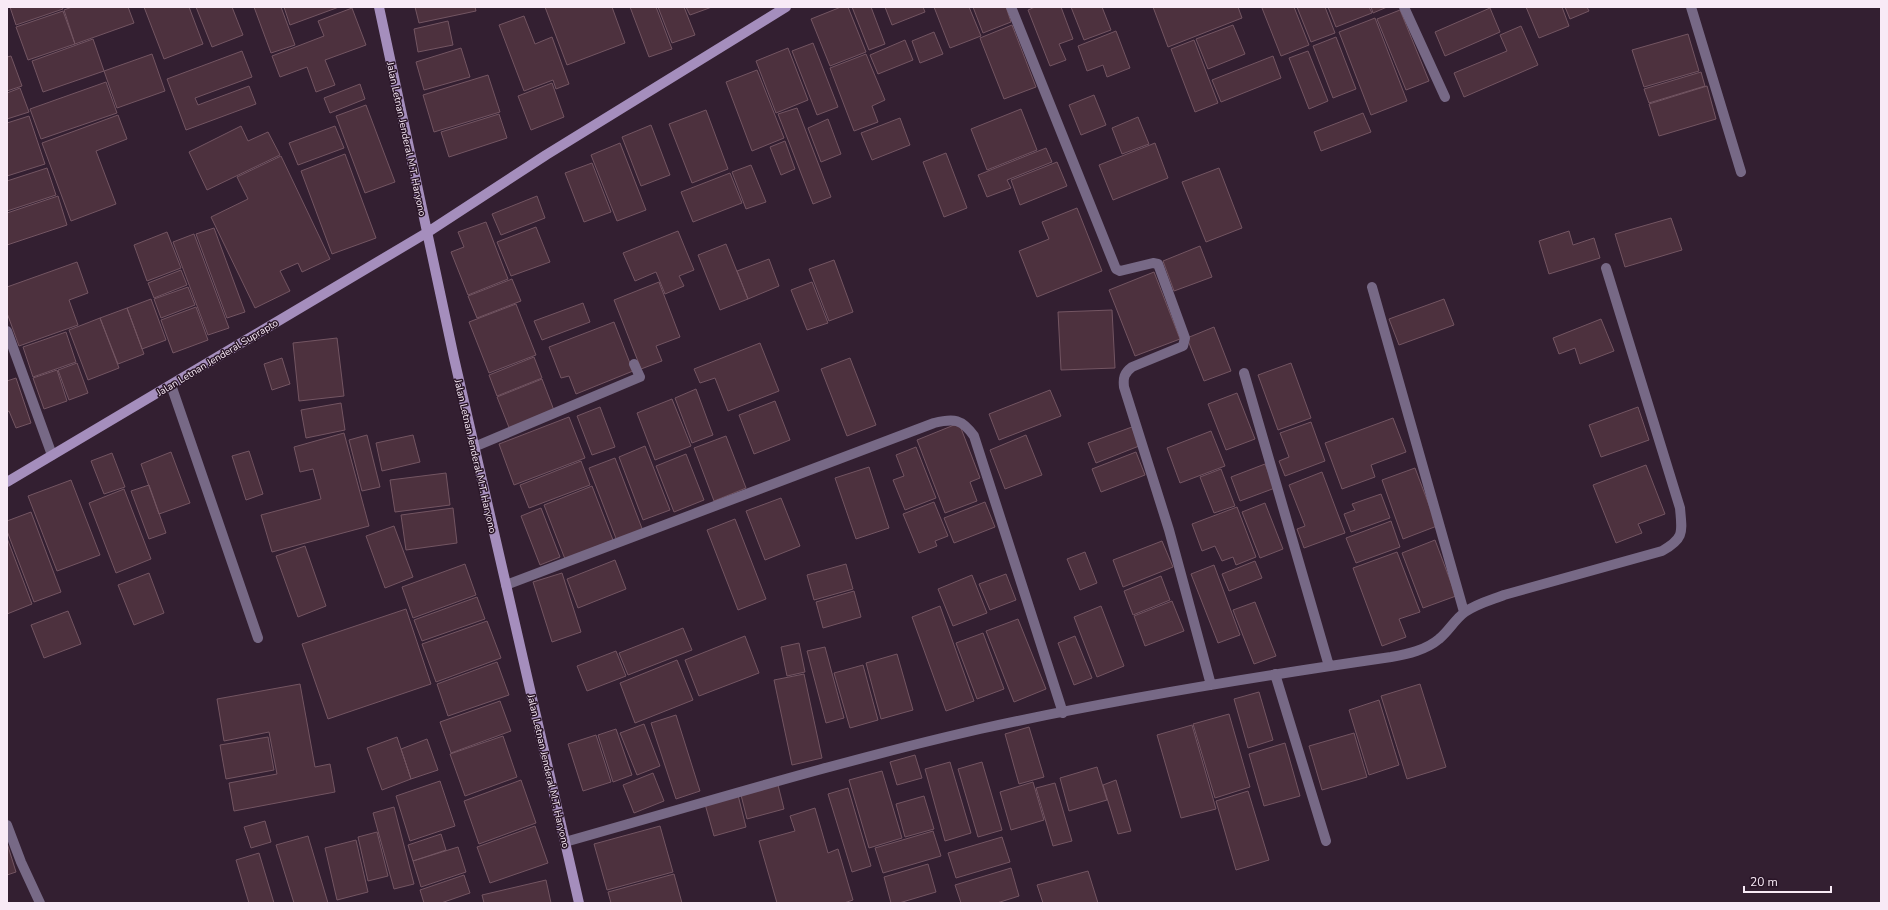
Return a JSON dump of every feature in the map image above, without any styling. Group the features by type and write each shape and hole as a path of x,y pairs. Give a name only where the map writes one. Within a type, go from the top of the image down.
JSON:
{"main road":[{"name":"Jalan Letnan Jenderal M.T. Haryono","path":"379,7 474,447 579,903"},
{"name":"Jalan Letnan Jenderal Suprapto","path":"7,482 428,232 546,156 786,7"}],"street":[{"path":"1011,7 1087,192 1114,265 1120,271 1153,263 1158,264 1185,338 1183,346 1132,367 1126,371 1123,378 1124,387 1169,530 1211,685"},
{"path":"1404,7 1445,97"},
{"path":"1691,7 1741,172"},
{"path":"565,842 858,759 981,729 1211,685 1391,657 1427,647 1440,639 1464,612 1480,604 1504,595 1662,551 1680,539 1682,531 1680,508 1606,268"},
{"path":"1372,287 1464,612"},
{"path":"7,331 52,455"},
{"path":"474,447 640,377 634,364"},
{"path":"1244,373 1330,666"},
{"path":"171,385 258,638"},
{"path":"506,584 934,422 949,419 965,424 974,436 1063,713"},
{"path":"1275,674 1326,841"},
{"path":"7,825 21,862 40,903"}],"building":[{"path":"10,7 62,7 63,9 16,25"},
{"path":"72,7 128,7 134,23 75,44 64,10"},
{"path":"144,7 189,7 203,44 164,59"},
{"path":"196,7 232,7 243,35 212,47"},
{"path":"254,7 281,7 295,45 271,53"},
{"path":"284,7 339,7 290,25"},
{"path":"415,7 475,7 476,11 419,23"},
{"path":"545,7 612,7 625,43 567,65"},
{"path":"630,7 656,7 672,49 649,57"},
{"path":"658,7 684,7 695,35 672,43"},
{"path":"686,7 712,7 690,15"},
{"path":"841,7 848,7 866,52 830,66 811,19"},
{"path":"852,7 871,7 885,44 869,50"},
{"path":"885,7 923,7 925,12 892,25"},
{"path":"934,7 969,7 981,36 950,48"},
{"path":"973,7 1006,7 1011,22 983,33"},
{"path":"1035,7 1061,7 1073,39 1059,44 1066,60 1050,66 1028,10"},
{"path":"1071,7 1102,7 1111,30 1084,40"},
{"path":"1153,7 1238,7 1242,18 1168,47"},
{"path":"1294,7 1309,45 1281,56 1262,8"},
{"path":"1297,7 1325,7 1335,33 1311,42"},
{"path":"1328,7 1369,7 1372,13 1336,27"},
{"path":"1371,7 1387,7 1373,13"},
{"path":"1526,7 1562,7 1569,26 1539,38"},
{"path":"1565,7 1587,7 1589,11 1570,19"},
{"path":"352,8 366,45 325,60 335,85 316,92 307,67 280,77 272,56 324,36 318,21"},
{"path":"1490,8 1500,32 1445,56 1435,32"},
{"path":"1400,10 1429,81 1406,90 1377,19"},
{"path":"63,11 75,44 28,60 16,27"},
{"path":"524,16 535,44 552,37 569,84 556,89 553,80 524,91 499,25"},
{"path":"1375,18 1407,101 1371,115 1339,32"},
{"path":"448,21 453,45 418,52 414,29"},
{"path":"1012,25 1036,87 1004,99 980,38"},
{"path":"1233,25 1245,54 1208,69 1196,39"},
{"path":"1521,26 1538,65 1464,97 1454,73 1507,51 1500,35"},
{"path":"1116,31 1130,68 1107,77 1103,65 1087,71 1078,46"},
{"path":"934,32 943,54 920,63 912,41"},
{"path":"1688,34 1699,71 1644,87 1632,50"},
{"path":"1336,37 1356,89 1333,98 1313,46"},
{"path":"93,39 104,71 43,92 32,61"},
{"path":"905,40 913,60 878,74 870,55"},
{"path":"1194,40 1218,103 1195,112 1171,49"},
{"path":"813,43 838,107 817,115 792,51"},
{"path":"461,48 470,77 424,90 416,62"},
{"path":"788,48 808,100 776,113 756,61"},
{"path":"242,51 252,77 195,98 198,105 249,86 256,104 186,130 167,79"},
{"path":"1308,51 1328,101 1309,109 1289,58"},
{"path":"152,54 165,91 117,108 104,71"},
{"path":"866,54 885,100 872,106 878,122 854,131 830,68"},
{"path":"11,56 22,86 7,91 7,57"},
{"path":"1273,56 1281,78 1221,102 1212,80"},
{"path":"757,70 784,138 752,151 726,82"},
{"path":"1701,72 1705,86 1649,103 1644,89"},
{"path":"488,75 500,112 434,132 423,95"},
{"path":"106,82 117,113 41,139 30,109"},
{"path":"552,83 564,117 531,130 518,96"},
{"path":"360,84 365,99 330,113 324,98"},
{"path":"1707,86 1716,119 1659,136 1649,104"},
{"path":"20,88 29,112 7,119 7,93"},
{"path":"1094,95 1106,125 1081,135 1069,105"},
{"path":"366,105 395,182 365,193 336,116"},
{"path":"797,108 831,197 813,204 778,114"},
{"path":"1021,109 1037,150 987,170 971,129"},
{"path":"706,110 728,169 692,183 669,124"},
{"path":"1363,113 1371,132 1321,151 1314,132"},
{"path":"499,114 507,138 449,157 441,132"},
{"path":"118,115 127,139 96,151 116,204 71,221 42,143"},
{"path":"29,116 45,164 7,176 7,123"},
{"path":"1138,117 1149,144 1122,154 1112,128"},
{"path":"900,118 910,145 872,160 861,133"},
{"path":"828,119 841,154 821,162 808,128"},
{"path":"651,125 670,175 641,186 622,137"},
{"path":"241,126 248,141 268,132 280,155 207,190 189,152"},
{"path":"335,126 344,148 298,165 289,143"},
{"path":"785,141 795,169 781,175 770,147"},
{"path":"620,143 646,210 617,221 591,155"},
{"path":"1155,143 1168,178 1113,200 1099,165"},
{"path":"1046,148 1052,162 1007,180 1011,188 987,197 978,175"},
{"path":"946,153 967,208 944,217 923,162"},
{"path":"345,154 376,238 332,254 301,171"},
{"path":"281,156 330,259 302,272 298,263 280,271 290,291 255,308 211,217 248,199 237,177"},
{"path":"1057,162 1067,186 1020,205 1011,180"},
{"path":"592,163 611,212 584,222 565,173"},
{"path":"751,165 766,202 746,209 732,172"},
{"path":"47,168 56,195 7,211 7,181"},
{"path":"1219,168 1242,228 1206,242 1182,182"},
{"path":"730,173 742,203 693,222 681,192"},
{"path":"58,196 67,225 7,245 7,213"},
{"path":"537,196 545,218 501,235 492,214"},
{"path":"1077,208 1102,271 1037,297 1019,251 1049,239 1042,222"},
{"path":"1671,218 1682,250 1625,267 1615,234"},
{"path":"486,222 508,279 468,295 451,252 464,247 458,232"},
{"path":"536,227 550,262 511,276 497,242"},
{"path":"214,228 245,312 227,318 196,234"},
{"path":"678,231 694,270 679,276 684,286 665,294 656,272 635,281 623,253"},
{"path":"1569,231 1573,245 1594,238 1600,258 1549,274 1539,241"},
{"path":"167,232 181,268 147,281 134,245"},
{"path":"194,234 229,328 208,335 173,242"},
{"path":"726,244 748,299 720,310 698,255"},
{"path":"1200,246 1212,277 1174,291 1163,261"},
{"path":"769,259 779,286 748,299 737,271"},
{"path":"834,260 853,312 829,321 809,269"},
{"path":"77,262 88,293 69,300 78,325 19,346 7,313 7,287"},
{"path":"181,270 187,285 154,298 148,283"},
{"path":"1154,272 1180,339 1135,356 1109,290"},
{"path":"512,279 521,301 477,318 468,296"},
{"path":"659,282 680,337 656,346 662,361 641,369 614,300"},
{"path":"812,282 828,323 807,330 791,290"},
{"path":"188,287 195,305 161,318 154,299"},
{"path":"151,299 166,340 142,349 127,308"},
{"path":"1444,299 1454,325 1399,345 1389,319"},
{"path":"583,303 590,322 542,340 534,321"},
{"path":"516,304 536,355 489,373 469,322"},
{"path":"196,307 208,340 173,353 161,320"},
{"path":"127,308 144,354 118,364 100,318"},
{"path":"1112,310 1115,368 1061,370 1058,312"},
{"path":"100,318 119,368 88,380 69,330"},
{"path":"1601,319 1614,351 1580,364 1575,348 1559,354 1553,338"},
{"path":"614,322 633,371 576,394 569,376 561,378 549,347"},
{"path":"1214,327 1231,371 1204,381 1187,338"},
{"path":"66,332 76,362 33,377 23,347"},
{"path":"337,338 344,396 299,401 293,343"},
{"path":"760,343 779,391 728,411 715,378 700,383 694,369"},
{"path":"534,357 542,378 497,396 489,375"},
{"path":"282,358 290,384 272,390 264,364"},
{"path":"850,358 876,425 847,436 821,369"},
{"path":"77,363 88,393 69,400 58,370"},
{"path":"1291,363 1311,418 1278,430 1258,375"},
{"path":"57,370 67,401 44,409 33,378"},
{"path":"16,378 31,423 16,428 9,411 7,412 7,381"},
{"path":"542,379 555,413 510,430 497,397"},
{"path":"696,389 713,435 692,443 675,398"},
{"path":"1050,390 1061,416 999,440 989,414"},
{"path":"1237,393 1255,439 1226,450 1208,404"},
{"path":"672,399 691,446 655,460 637,413"},
{"path":"775,401 790,440 754,454 739,415"},
{"path":"341,403 345,430 306,438 301,410"},
{"path":"600,407 615,447 592,455 577,416"},
{"path":"1638,407 1649,440 1601,457 1589,425"},
{"path":"569,417 585,458 514,485 499,444"},
{"path":"1393,418 1406,452 1371,465 1375,477 1342,489 1325,443"},
{"path":"1311,422 1325,461 1285,476 1279,461 1289,457 1280,433"},
{"path":"959,423 980,478 970,482 977,501 945,513 917,440"},
{"path":"1132,427 1139,446 1096,463 1088,443"},
{"path":"1211,431 1225,466 1180,483 1167,448"},
{"path":"344,433 369,526 272,552 261,515 321,499 313,469 300,472 294,447"},
{"path":"367,435 380,487 362,491 349,440"},
{"path":"413,435 420,462 382,471 376,443"},
{"path":"1026,435 1042,475 1005,489 990,450"},
{"path":"726,436 746,488 714,501 694,448"},
{"path":"645,446 670,510 643,520 619,457"},
{"path":"916,447 936,498 905,510 893,480 904,476 896,455"},
{"path":"249,451 263,494 246,500 232,456"},
{"path":"171,452 190,503 159,514 141,464"},
{"path":"1136,452 1145,475 1101,492 1092,469"},
{"path":"112,453 125,487 104,494 91,461"},
{"path":"686,454 704,500 674,512 656,466"},
{"path":"615,458 643,531 617,541 589,468"},
{"path":"581,461 590,485 529,508 520,485"},
{"path":"1265,464 1275,488 1240,501 1231,477"},
{"path":"1646,465 1665,514 1638,524 1642,533 1616,543 1593,485"},
{"path":"869,467 889,528 856,539 835,478"},
{"path":"1415,468 1437,526 1403,539 1382,480"},
{"path":"1221,469 1235,506 1214,513 1200,477"},
{"path":"1322,472 1345,533 1304,548 1297,529 1305,526 1289,485"},
{"path":"446,473 450,505 395,512 390,480"},
{"path":"71,480 100,555 57,571 28,496"},
{"path":"149,485 166,533 149,539 131,491"},
{"path":"592,486 613,540 565,559 544,505"},
{"path":"124,489 151,559 116,573 89,503"},
{"path":"1381,494 1390,518 1351,532 1344,514 1355,510 1352,504"},
{"path":"781,498 800,546 765,560 746,511"},
{"path":"934,502 948,536 935,541 937,546 919,553 903,514"},
{"path":"985,502 995,527 954,543 944,518"},
{"path":"1265,503 1283,549 1260,558 1242,512"},
{"path":"1237,507 1256,557 1236,565 1233,557 1222,561 1215,546 1202,551 1192,524"},
{"path":"453,508 457,543 406,550 401,515"},
{"path":"541,508 560,557 540,565 521,516"},
{"path":"31,512 61,592 34,602 7,531 7,521"},
{"path":"735,519 766,599 738,610 707,530"},
{"path":"1391,521 1400,547 1356,563 1346,538"},
{"path":"394,526 413,577 385,588 366,536"},
{"path":"7,538 32,604 7,614"},
{"path":"1435,540 1456,596 1423,608 1402,553"},
{"path":"1162,541 1173,567 1123,587 1113,560"},
{"path":"305,546 326,606 298,617 276,556"},
{"path":"1085,552 1097,583 1080,590 1067,559"},
{"path":"1397,552 1420,612 1399,619 1406,637 1382,646 1353,568"},
{"path":"615,560 626,589 578,608 567,579"},
{"path":"1255,561 1262,578 1229,591 1222,574"},
{"path":"465,564 476,595 413,618 402,587"},
{"path":"846,564 853,589 814,600 807,575"},
{"path":"1214,565 1240,635 1218,643 1191,574"},
{"path":"149,573 164,613 134,625 118,585"},
{"path":"562,573 581,632 552,642 533,582"},
{"path":"1006,574 1016,600 990,610 979,584"},
{"path":"972,575 987,613 953,626 938,589"},
{"path":"1161,576 1170,600 1133,615 1124,591"},
{"path":"854,591 861,617 823,628 816,602"},
{"path":"477,597 485,619 422,641 414,620"},
{"path":"1172,601 1184,631 1145,646 1134,616"},
{"path":"1255,602 1276,656 1254,664 1233,610"},
{"path":"940,606 974,701 946,711 912,617"},
{"path":"1101,606 1124,666 1097,677 1074,617"},
{"path":"406,609 431,684 328,719 302,644"},
{"path":"68,611 81,644 44,658 31,625"},
{"path":"1018,619 1046,689 1014,702 986,631"},
{"path":"487,621 501,658 436,682 422,644"},
{"path":"683,628 692,650 628,675 619,653"},
{"path":"983,633 1004,689 977,699 956,643"},
{"path":"745,636 759,673 699,696 685,660"},
{"path":"1075,636 1092,678 1074,685 1058,643"},
{"path":"799,643 805,672 787,676 781,647"},
{"path":"825,647 844,718 826,723 807,651"},
{"path":"616,651 626,676 587,691 577,666"},
{"path":"897,654 913,710 881,719 866,663"},
{"path":"677,660 693,700 635,723 620,683"},
{"path":"497,662 509,695 448,716 437,684"},
{"path":"863,665 878,720 850,728 834,673"},
{"path":"804,674 822,758 792,765 774,680"},
{"path":"300,684 315,767 330,764 335,792 234,811 229,783 277,774 269,732 224,741 217,699"},
{"path":"1420,684 1446,767 1407,779 1381,696"},
{"path":"1259,692 1273,740 1248,748 1234,699"},
{"path":"1379,700 1399,765 1369,775 1349,710"},
{"path":"500,701 511,731 451,753 440,722"},
{"path":"1229,714 1250,787 1215,798 1193,724"},
{"path":"676,715 700,791 676,799 651,723"},
{"path":"644,724 660,766 637,775 620,733"},
{"path":"1192,725 1216,809 1181,818 1157,735"},
{"path":"1029,727 1044,777 1019,784 1005,734"},
{"path":"616,729 632,775 613,782 598,735"},
{"path":"1354,733 1367,777 1322,790 1309,746"},
{"path":"596,735 611,782 583,791 568,744"},
{"path":"503,736 517,777 465,796 450,754"},
{"path":"268,737 274,770 226,779 220,745"},
{"path":"397,737 411,779 382,790 367,748"},
{"path":"427,739 438,770 411,779 401,749"},
{"path":"1285,743 1300,796 1264,806 1249,754"},
{"path":"915,755 922,778 897,785 890,762"},
{"path":"950,762 971,833 945,841 925,769"},
{"path":"982,762 1002,830 978,837 958,769"},
{"path":"1097,767 1107,800 1069,811 1060,778"},
{"path":"882,771 902,838 869,848 849,780"},
{"path":"653,773 664,801 634,813 623,785"},
{"path":"521,780 536,823 479,844 464,801"},
{"path":"1116,780 1131,831 1118,834 1103,785"},
{"path":"440,781 455,826 410,841 396,796"},
{"path":"1033,782 1044,820 1011,830 1000,792"},
{"path":"1055,783 1072,841 1053,846 1036,788"},
{"path":"778,785 784,809 747,819 741,795"},
{"path":"848,788 871,866 852,872 828,794"},
{"path":"1248,791 1269,860 1236,870 1216,801"},
{"path":"738,795 746,827 714,836 705,804"},
{"path":"924,796 934,829 905,837 896,804"},
{"path":"394,807 414,884 394,889 373,813"},
{"path":"815,808 828,853 838,849 853,900 844,903 777,903 759,841 795,831 790,816"},
{"path":"265,821 271,842 251,848 244,827"},
{"path":"535,826 548,863 490,883 477,847"},
{"path":"660,826 673,872 607,890 594,844"},
{"path":"933,831 941,856 883,873 875,848"},
{"path":"377,832 388,876 368,881 358,837"},
{"path":"441,834 446,850 413,861 408,845"},
{"path":"308,836 328,903 294,903 276,845"},
{"path":"1002,837 1010,862 956,878 948,853"},
{"path":"356,840 368,892 337,900 325,848"},
{"path":"7,843 16,872 7,875"},
{"path":"458,847 466,872 421,887 413,861"},
{"path":"259,853 274,903 249,903 236,860"},
{"path":"928,864 936,892 899,903 891,903 884,877"},
{"path":"1011,868 1019,896 997,903 961,903 955,885"},
{"path":"1088,871 1098,903 1043,903 1037,885"},
{"path":"674,874 682,903 611,903 608,892"},
{"path":"464,875 470,893 441,903 424,903 420,890"},
{"path":"546,880 551,903 484,903 482,895"}]}
